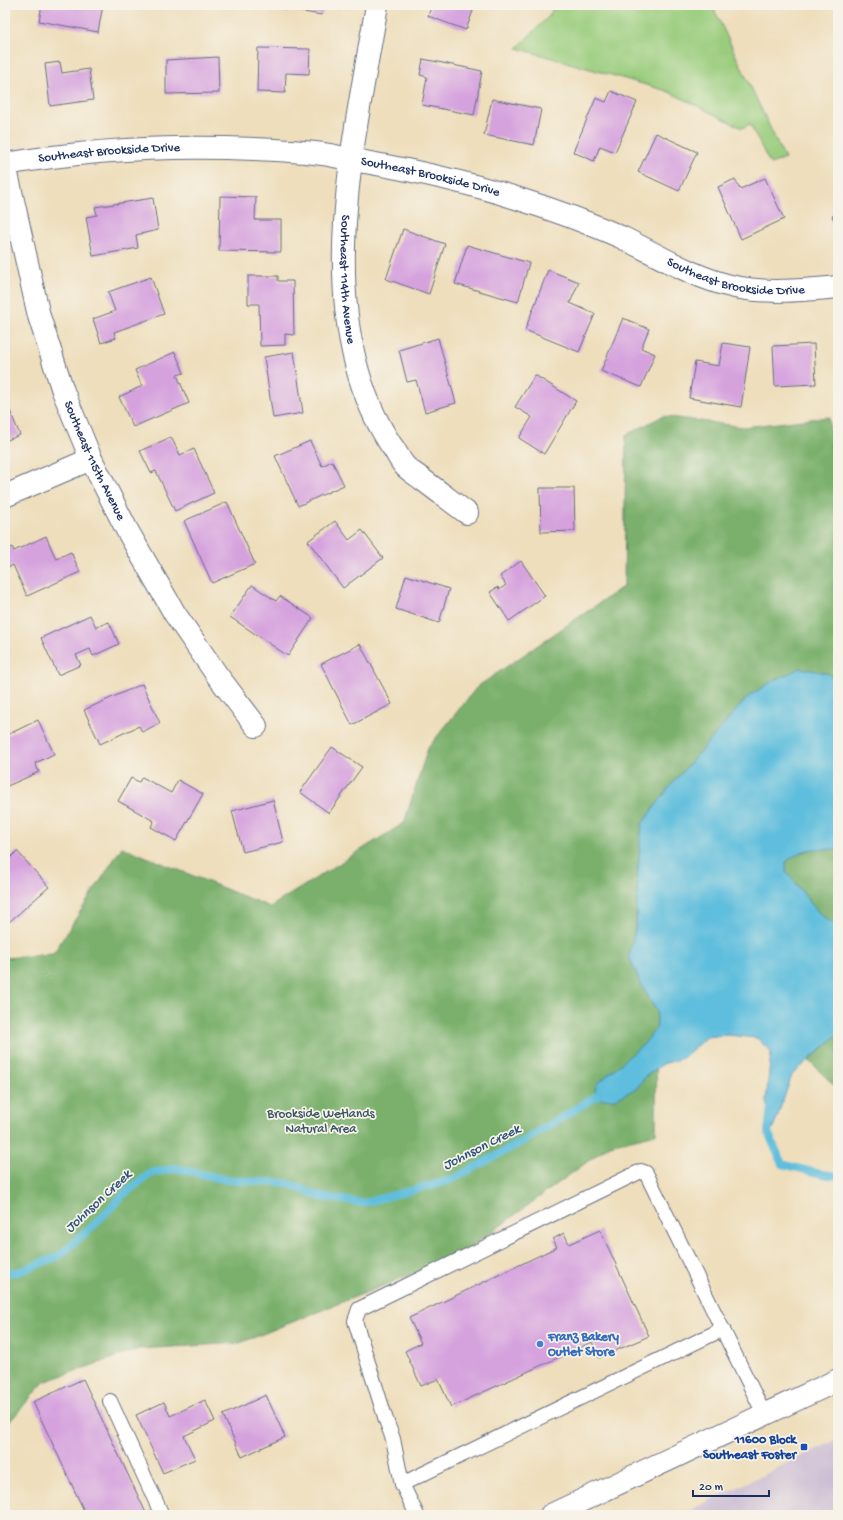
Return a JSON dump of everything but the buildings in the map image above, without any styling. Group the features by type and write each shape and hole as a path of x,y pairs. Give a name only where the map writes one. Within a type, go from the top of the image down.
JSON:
{"street":[{"name":"Southeast 114th Avenue","path":"377,5 351,160 344,238 345,292 352,346 366,397 384,433 405,466 467,513"},
{"name":"Southeast Brookside Drive","path":"5,164 37,158 131,149 171,147 208,147 324,154 459,181 516,198 605,231 686,270 735,287 783,291 838,287"},
{"name":"Southeast 115th Avenue","path":"5,164 39,316 63,391 91,459 127,530 175,614 217,675 256,726"},
{"path":"5,496 91,459"},
{"path":"551,1515 838,1380"}],"lane":[{"path":"417,1515 402,1484 393,1439 355,1321 358,1309 641,1171 646,1173 764,1414"},
{"path":"402,1484 723,1329"},
{"path":"110,1401 162,1515"}],"shaded area":[{"path":"838,1439 838,1515 680,1515"}],"green space":[{"path":"554,5 712,5 785,159 770,164 750,124 742,128 667,91 517,48 550,15"},
{"name":"Brookside Wetlands Natural Area","path":"663,416 744,427 829,417 833,469 838,480 838,682 827,673 769,683 748,697 671,785 642,824 638,869 636,926 629,956 639,980 657,1012 656,1134 610,1145 462,1254 240,1343 139,1349 44,1382 5,1427 5,958 53,954 122,847 270,907 404,823 428,748 477,687 624,586 626,435"},
{"path":"817,848 838,850 838,925 826,919 810,903 786,872 786,862 796,854"},
{"path":"838,1034 838,1089 809,1061"}],"water":[{"path":"800,668 827,673 838,682 838,850 817,849 804,851 786,862 786,872 821,914 826,919 838,925 838,1034 792,1075 773,1129 766,1101 771,1052 757,1038 728,1035 706,1037 683,1058 663,1064 646,1076 637,1088 615,1099 601,1099 595,1090 597,1084 645,1043 657,1027 657,1012 639,980 629,956 636,926 638,869 642,824 671,785 748,697 769,683"}],"waterway":[{"name":"Johnson Creek","path":"5,1273 18,1272 59,1256 94,1225 124,1194 151,1173 176,1168 227,1180 287,1183 321,1197 363,1203 451,1180 529,1138 608,1089"},
{"name":"Johnson Creek","path":"771,1108 768,1132 782,1164 821,1174 838,1176"}],"place":[{"name":"Franz Bakery Outlet Store","path":"540,1344"},
{"name":"11600 Block Southeast Foster","path":"804,1447"}]}
